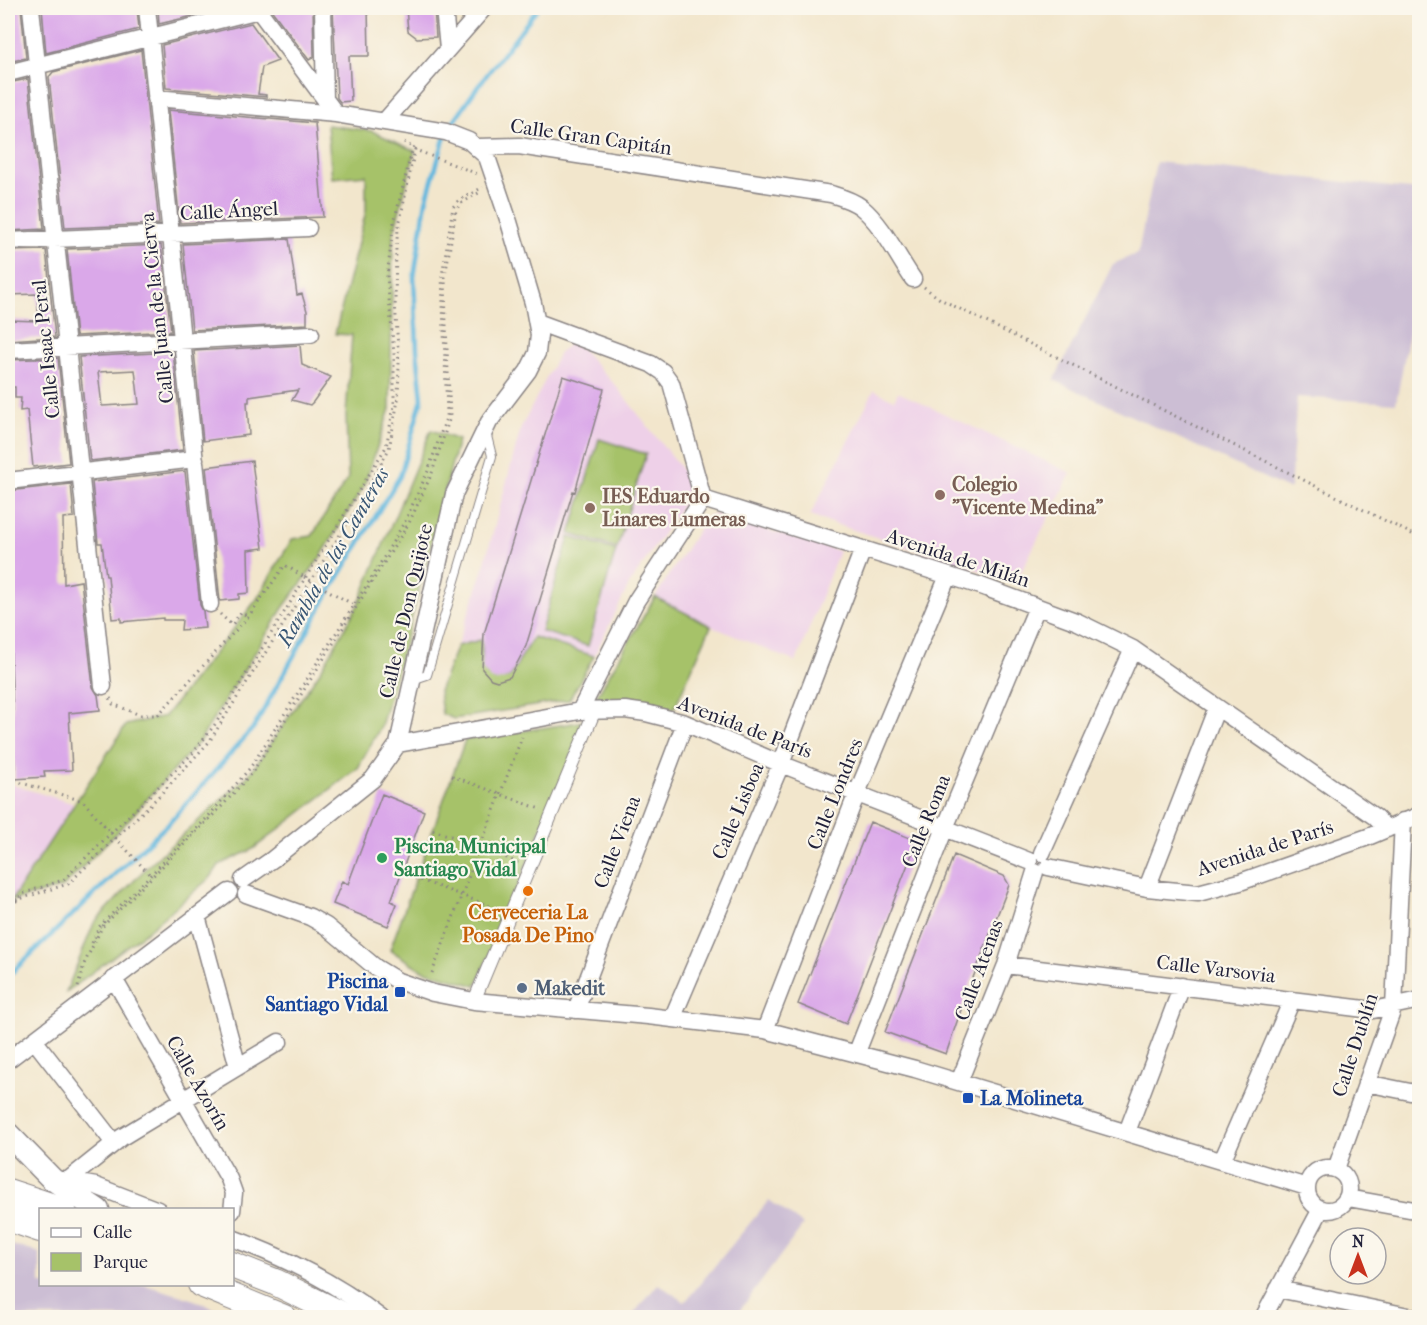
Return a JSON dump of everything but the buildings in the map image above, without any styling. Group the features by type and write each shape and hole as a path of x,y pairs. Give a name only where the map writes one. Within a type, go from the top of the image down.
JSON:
{"main road":[{"path":"8,1134 59,1180 97,1208"},
{"path":"8,1192 60,1208"},
{"path":"234,1266 275,1282 348,1317"},
{"path":"206,1286 284,1317"}],"street":[{"name":"Calle Isaac Peral","path":"31,8 103,686"},
{"name":"Calle Juan de la Cierva","path":"147,8 210,604"},
{"path":"322,8 325,100"},
{"path":"444,8 448,49"},
{"path":"384,122 484,8"},
{"path":"8,74 258,9 336,114"},
{"name":"Calle Gran Capitán","path":"156,98 336,114 446,132 478,147 519,146 831,194 846,198 861,207 880,229 913,279"},
{"name":"Calle de Don Quijote","path":"244,887 273,859 373,779 398,744 454,494 485,429 528,371 537,353 539,335 533,303 487,157 478,147"},
{"name":"Calle Ángel","path":"8,240 308,228"},
{"path":"474,1001 588,711 636,601 703,499 670,383 663,372 651,363 537,322"},
{"path":"8,350 311,334"},
{"path":"8,481 195,459"},
{"name":"Avenida de Milán","path":"703,499 948,576 1078,622 1133,649 1375,817 1387,830"},
{"name":"Calle Lisboa","path":"672,1019 781,764 863,549"},
{"name":"Calle Londres","path":"765,1030 857,793 948,576"},
{"name":"Calle Roma","path":"857,1052 945,828 1037,607"},
{"name":"Calle Atenas","path":"959,1082 1006,965 1039,863 1133,649"},
{"path":"1147,888 1217,707"},
{"name":"Avenida de París","path":"398,744 588,711 625,710 646,713 685,723 781,764 1039,863 1147,888 1198,893 1240,882 1387,830 1419,815"},
{"name":"Calle Viena","path":"576,1010 685,723"},
{"name":"Calle Dublín","path":"1336,1169 1394,1006 1403,821"},
{"path":"8,1060 229,892 233,897 239,898 244,887 326,926 375,967 398,981 433,993 474,1001 765,1030 857,1052 1307,1187"},
{"path":"197,916 238,1067"},
{"name":"Calle Varsovia","path":"1006,965 1373,1010 1419,1000"},
{"name":"Calle Azorín","path":"114,980 229,1179 234,1193 232,1208"},
{"path":"1127,1132 1182,986"},
{"path":"1222,1161 1292,1000"},
{"path":"34,1040 114,1143"},
{"path":"59,1180 114,1143 279,1042"},
{"path":"1366,1083 1419,1094"},
{"path":"1336,1169 1349,1184 1348,1198 1334,1210 1322,1209 1310,1200 1307,1187 1309,1181 1317,1171 1336,1169"},
{"path":"59,1180 96,1186 155,1208"},
{"path":"1348,1198 1419,1211"},
{"path":"1263,1317 1322,1209"},
{"path":"234,1239 291,1263 332,1284 381,1317"},
{"path":"1278,1289 1418,1317"}],"lane":[{"path":"412,680 427,675 489,467 492,456 485,429"}],"path":[{"path":"415,149 466,170"},
{"path":"8,911 22,894 63,880 194,752 216,723 386,447 394,406 394,354 387,276 394,222 415,149"},
{"path":"16,901 68,884 158,797 209,742 355,511 389,449 398,400 396,248 415,149"},
{"path":"84,964 102,927 224,804 253,771 410,522 432,473 450,417 446,277 456,210 460,204 495,182"},
{"path":"75,1009 80,974 99,927 207,818 250,768 377,569 405,520 428,471 447,415 442,276 453,207 458,201 495,182"},
{"path":"913,279 940,299 1419,538"},
{"path":"103,686 112,704 140,715 158,715 248,617 285,565 357,607"},
{"path":"210,604 231,626 241,612 248,617"},
{"path":"432,973 525,730"},
{"path":"8,771 15,781 83,801 152,877"},
{"path":"452,776 543,810"},
{"path":"433,830 480,846 521,864"},
{"path":"416,878 502,910"}],"shaded area":[{"path":"1156,162 1419,190 1419,279 1396,403 1297,397 1290,490 1054,380 1113,264 1138,253"},
{"name":"IES Eduardo Linares Lumeras","path":"573,340 616,386 690,480 692,490 629,585 594,656 533,637 510,677 495,680 484,668 481,640 457,646 481,577 521,428 559,353"},
{"name":"Colegio \"Vicente Medina\"","path":"874,390 894,400 898,392 1071,473 1016,582 810,516"},
{"path":"714,514 839,551 796,662 711,626 655,597 707,516"},
{"path":"8,778 12,780 13,785 78,805 8,905"},
{"path":"769,1200 803,1225 735,1317 631,1317 658,1284 685,1302"},
{"path":"8,1244 39,1253 39,1286 148,1286 192,1299 233,1317 8,1317"}],"green space":[{"path":"327,125 372,131 415,151 393,236 390,409 364,486 320,558 283,608 199,742 121,828 63,887 11,901 126,725 165,716 257,599 292,539 312,536 348,478 346,415 352,335 335,334 366,211 366,175 332,178"},
{"path":"431,430 458,440 381,726 358,768 253,849 219,865 211,877 146,932 66,992 94,923 148,866 249,775 321,670 358,605"},
{"path":"599,439 646,454 617,548 570,534"},
{"path":"569,537 616,550 588,646 541,631"},
{"path":"655,597 711,626 674,709 596,697"},
{"path":"533,637 594,656 569,700 454,719 442,714 439,691 457,646 481,640 484,668 495,680 510,677"},
{"path":"586,721 476,986 422,970 390,950 465,740"}],"waterway":[{"name":"Rambla de las Canteras","path":"449,128 538,8"},
{"name":"Rambla de las Canteras","path":"8,976 170,822 254,727 329,593 400,476 422,399 414,277 426,201 445,136"}],"place":[{"name":"Colegio \"Vicente Medina\"","path":"940,495"},
{"name":"IES Eduardo Linares Lumeras","path":"590,508"},
{"name":"Piscina Municipal Santiago Vidal","path":"382,858"},
{"name":"Cerveceria La Posada De Pino","path":"528,891"},
{"name":"Makedit","path":"522,988"},
{"name":"Piscina Santiago Vidal","path":"400,992"},
{"name":"La Molineta","path":"968,1098"}]}
